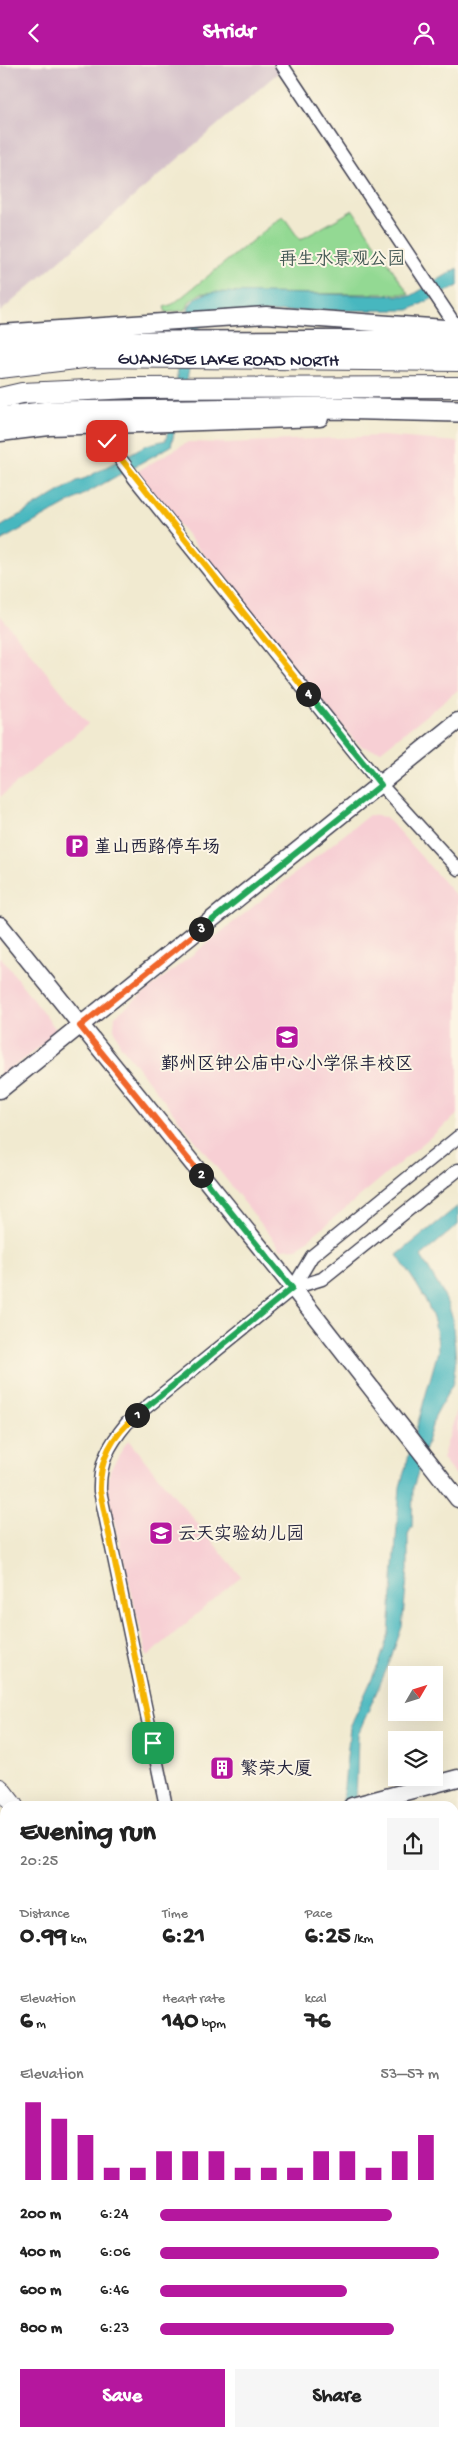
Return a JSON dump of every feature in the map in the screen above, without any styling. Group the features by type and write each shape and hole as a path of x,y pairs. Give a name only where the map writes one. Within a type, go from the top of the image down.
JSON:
{"highway":[{"path":"0,348 156,342 458,341"},
{"path":"0,418 49,411 330,408 458,411"}],"main road":[{"name":"GUANGDE LAKE ROAD NORTH","path":"0,368 92,357 458,361"},
{"name":"GUANGDE LAKE ROAD NORTH","path":"0,397 22,393 133,388 458,387"},
{"path":"0,1788 10,1801"}],"street":[{"path":"282,65 458,329"},
{"path":"0,333 266,315 458,329"},
{"path":"0,433 49,427 396,416 458,422"},
{"path":"103,425 107,441 135,479 381,785 458,869"},
{"path":"0,1090 381,785 458,721"},
{"path":"0,925 292,1288 458,1499"},
{"path":"165,1801 100,1491 99,1472 112,1442 128,1423 292,1288 312,1256 458,1137"},
{"path":"292,1288 322,1279 458,1170"},
{"path":"376,1801 458,1778"}],"shaded area":[{"path":"0,65 287,65 0,312"},
{"path":"381,436 458,442 458,690 381,751 363,747 354,740 136,472 188,442 226,443"},
{"path":"0,615 88,724 0,797"},
{"name":"鄞州区钟公庙中心小学保丰校区","path":"369,815 386,817 458,898 458,1114 298,1248 281,1249 120,1045 114,1028 115,1016"},
{"path":"0,956 58,1032 0,1078"},
{"path":"458,1407 458,1479 442,1459"},
{"name":"云天实验幼儿园","path":"128,1440 241,1576 147,1657 107,1490 110,1470"}],"green space":[{"name":"再生水景观公园","path":"353,210 409,294 201,293 190,301 186,310 166,313 164,307 173,304 283,216 300,240"}],"water":[{"path":"458,268 458,286 409,310 297,311 202,316 171,446 0,541 0,527 77,481 86,478 146,445 166,440 189,307 199,296 214,292 411,296"},
{"path":"458,1206 458,1225 421,1256 444,1295 452,1316 456,1359 453,1383 435,1416 413,1488 412,1527 408,1534 408,1569 402,1627 388,1666 358,1734 356,1801 343,1801 350,1727 380,1661 389,1633 400,1487 438,1351 435,1324 431,1311 397,1255"}],"place":[{"name":"堇山西路停车场","path":"77,846"},
{"name":"鄞州区钟公庙中心小学保丰校区","path":"287,1037"},
{"name":"云天实验幼儿园","path":"161,1533"},
{"name":"繁荣大厦","path":"222,1768"}],"route":[{"path":"107,441 135,479 381,785 80,1026 292,1288 128,1423 112,1442 99,1472 100,1491 153,1743"}]}
